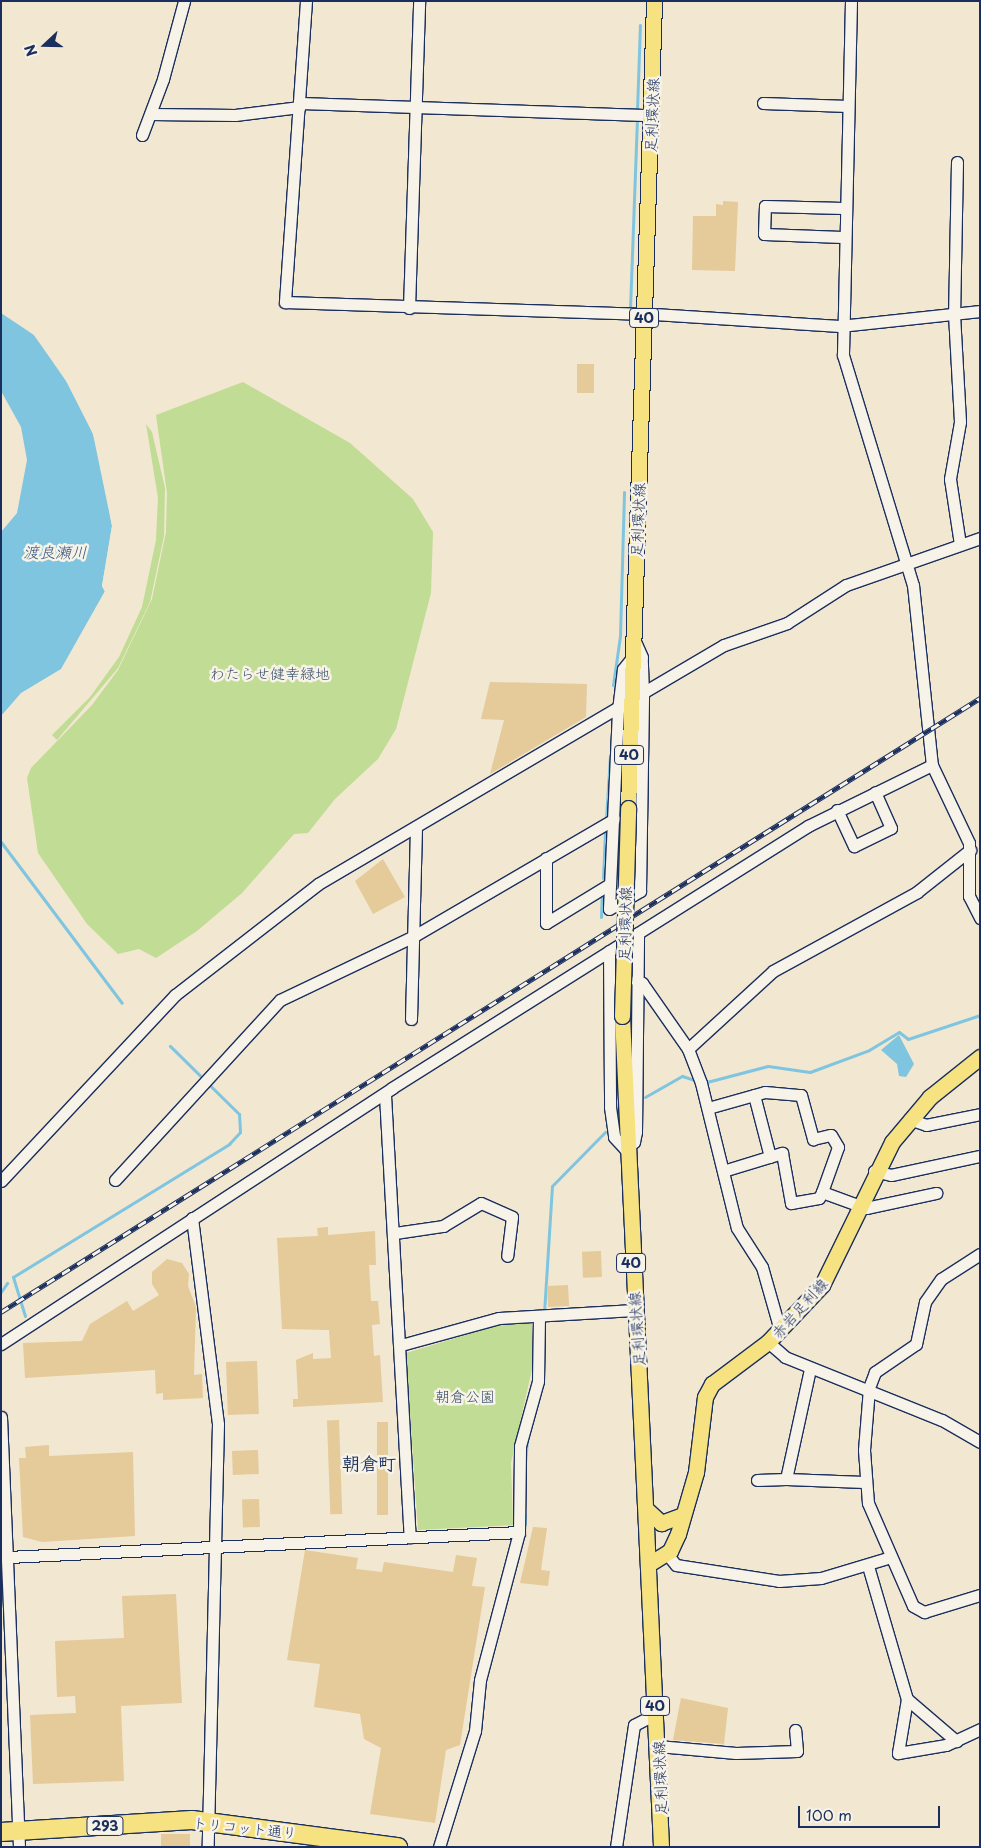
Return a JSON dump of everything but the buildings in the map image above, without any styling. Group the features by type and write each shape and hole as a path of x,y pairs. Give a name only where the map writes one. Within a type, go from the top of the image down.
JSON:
{"highway":[{"name":"トリコット通り","path":"12,1837 208,1821 388,1846"}],"main road":[{"name":"足利環状線","path":"654,1 633,635 624,706 628,808 622,1016 625,1148 646,1509 661,1847"},
{"name":"赤岩足利線","path":"667,1554 683,1515 696,1472 708,1390 768,1342 832,1271 874,1172 909,1120 980,1057"},
{"path":"646,1509 661,1523 683,1515"},
{"path":"648,1564 667,1554"}],"street":[{"path":"142,135 151,114 184,1"},
{"path":"306,1 285,302 408,308 644,315 840,326 980,312"},
{"path":"408,308 419,1"},
{"path":"851,1 842,237 840,326 842,355 906,563 919,617 932,765 970,850 969,896 980,918"},
{"path":"763,103 848,106"},
{"path":"151,114 235,115 300,105 651,115"},
{"path":"957,162 954,314 960,422 950,480 960,544"},
{"path":"842,237 764,234 765,206 843,208"},
{"path":"1,1180 176,995 318,884 624,706 724,645 776,628 846,585 980,538"},
{"path":"624,706 614,819 609,909 640,891 644,694 642,657 633,635"},
{"path":"1,1344 192,1218 609,951 836,810 932,765"},
{"path":"836,810 854,846 891,828 875,792"},
{"path":"115,1180 280,1000 414,936 614,819"},
{"path":"411,1019 416,827"},
{"path":"688,1048 773,972 917,892 970,850"},
{"path":"546,858 546,923 610,884"},
{"path":"609,951 610,1107 614,1137 625,1148 634,1142 636,1132 636,980 638,933"},
{"path":"636,980 642,983 688,1048 708,1108 737,1228 762,1267 780,1330"},
{"path":"385,1095 395,1233 410,1537"},
{"path":"708,1108 754,1095 800,1095 813,1139 831,1135 838,1147 819,1198 791,1203 782,1153 723,1171"},
{"path":"754,1095 770,1157"},
{"path":"909,1120 926,1125 980,1114"},
{"path":"874,1172 890,1175 980,1156"},
{"path":"822,1192 875,1207 936,1193"},
{"path":"395,1233 443,1226 481,1203 512,1217 507,1256"},
{"path":"192,1218 218,1424 208,1847"},
{"path":"980,1254 941,1279 929,1293 916,1344 884,1363 869,1388 864,1482 868,1503 891,1557 917,1610 924,1612 980,1595"},
{"path":"401,1345 428,1341 482,1322 634,1310"},
{"path":"439,1847 475,1731 480,1680 519,1532 520,1446 538,1381 539,1317"},
{"path":"768,1342 785,1357 810,1369 869,1388 942,1420 980,1442"},
{"path":"786,1479 810,1369"},
{"path":"1,1417 3,1519 8,1557 12,1837"},
{"path":"757,1480 786,1479 864,1482"},
{"path":"8,1557 519,1532"},
{"path":"667,1554 676,1565 779,1581 821,1578 868,1566 891,1557"},
{"path":"868,1566 907,1699 898,1754 956,1741 980,1730"},
{"path":"907,1699 956,1741"},
{"path":"616,1847 634,1725 656,1714"},
{"path":"658,1746 736,1753 797,1752 795,1730"}],"green space":[{"name":"わたらせ健幸緑地","path":"243,382 350,443 413,499 433,532 431,593 396,729 378,759 335,799 308,833 294,834 242,893 197,931 156,958 139,949 118,954 87,924 38,853 27,778 31,768 92,705 118,670 152,599 166,532 167,493 156,415"},
{"path":"146,424 152,432 165,488 164,536 150,602 118,668 57,740 52,735 90,697 119,657 142,607 156,540 158,498"},
{"name":"朝倉公園","path":"532,1323 532,1369 511,1463 513,1525 418,1530 406,1353 499,1325"}],"water":[{"name":"渡良瀬川","path":"1,313 34,335 73,391 93,434 112,526 102,586 105,591 61,669 21,693 1,716 1,532 17,513 27,460 21,427 1,391"},
{"path":"899,1035 914,1064 906,1077 899,1076 897,1064 881,1050"}],"pier":[{"path":"3,311 35,333 63,369 96,433 104,461 115,526 104,586 108,592 82,638 105,592 102,586 112,526 101,462 93,434 61,371 34,335"}],"waterway":[{"path":"637,110 640,25"},
{"path":"630,309 637,119"},
{"path":"613,685 620,636 624,492"},
{"path":"606,819 610,755"},
{"path":"603,878 605,833"},
{"path":"1,842 122,1003"},
{"path":"601,917 602,893"},
{"path":"703,1083 768,1066 810,1072 869,1050 899,1032 908,1039 980,1015"},
{"path":"25,1316 13,1277 229,1144 240,1132 239,1114 170,1046"},
{"path":"645,1097 682,1076 697,1081"},
{"path":"544,1313 552,1186 605,1132"},
{"path":"1,1292 7,1283"},
{"path":"544,1332 544,1345"},
{"path":"525,1463 527,1440"},
{"path":"525,1514 525,1524"}],"railway":[{"path":"1,1312 980,698"}],"district":[{"name":"朝倉町","path":"369,1463"}]}
